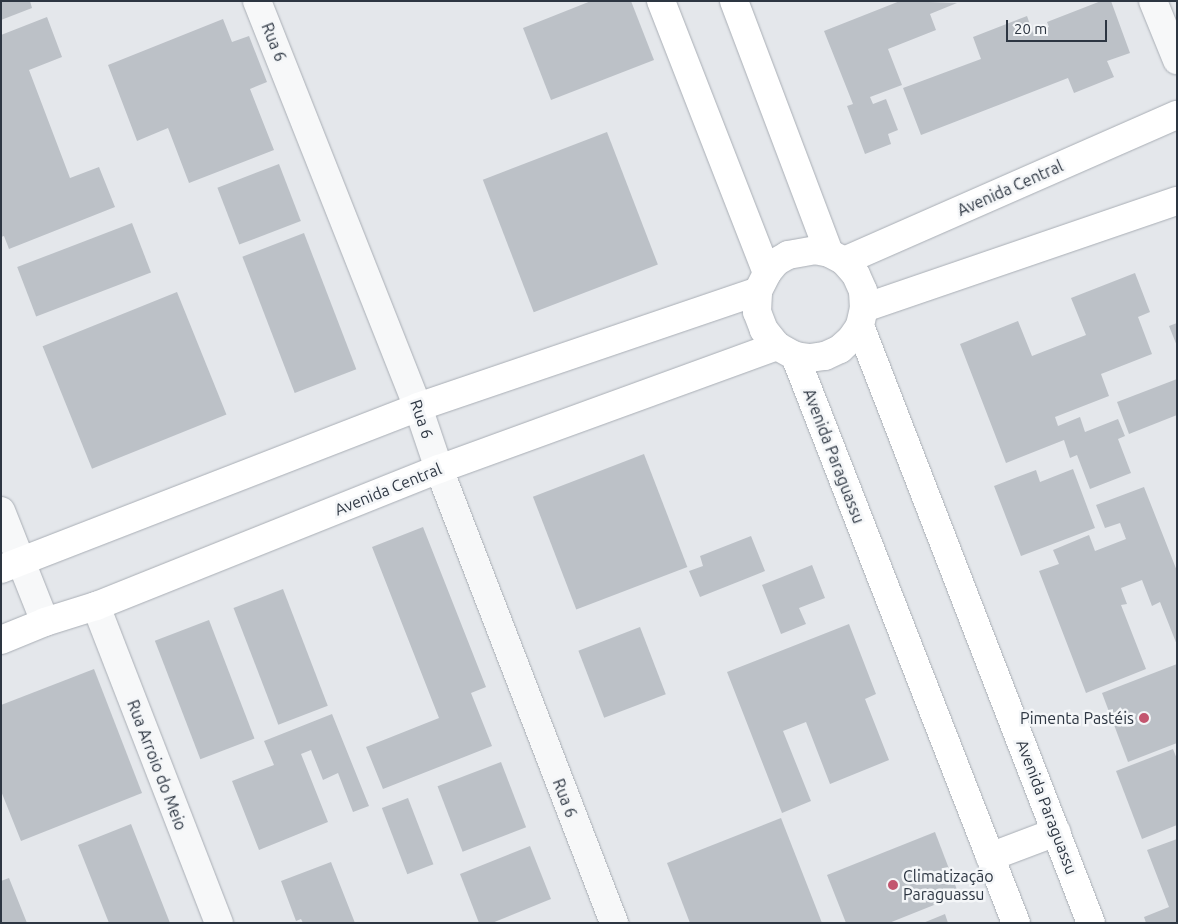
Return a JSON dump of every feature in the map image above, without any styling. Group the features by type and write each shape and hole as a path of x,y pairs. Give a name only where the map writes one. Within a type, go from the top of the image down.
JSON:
{"main road":[{"name":"Avenida Paraguassu","path":"661,1 763,282 758,312 764,330 786,351 1016,923"},
{"name":"Avenida Paraguassu","path":"734,1 836,257 856,275 863,291 862,317 1091,923"},
{"name":"Avenida Central","path":"11,566 418,408 763,282 776,262 788,255 815,250 836,257 1177,115"},
{"path":"862,317 1177,201"},
{"name":"Avenida Central","path":"1,640 46,622 96,606 439,469 786,351 810,358 825,356 840,349 851,339 862,317"},
{"path":"990,857 1056,832"}],"street":[{"name":"Rua 6","path":"257,1 418,408 439,469 614,923"},
{"path":"1153,1 1177,60"},
{"path":"1,511 11,566 46,622"},
{"name":"Rua Arroio do Meio","path":"96,606 219,923"}],"building":[{"path":"1,1 30,1 32,8 1,20"},
{"path":"591,1 631,1 654,60 551,100 523,28"},
{"path":"900,1 957,3 930,14 936,30 888,49 902,85 870,97 873,104 886,99 898,130 888,134 891,144 865,154 847,106 853,104 824,31"},
{"path":"1101,1 1111,1 1130,53 1107,61 1114,77 1074,93 1068,78 921,135 903,88 981,59 973,37 1027,16 1033,33 1049,27 1047,22"},
{"path":"47,17 62,57 29,70 70,178 99,167 115,207 9,249 4,236 1,237 1,35"},
{"path":"223,19 232,42 249,36 267,82 250,89 274,150 189,183 168,128 137,141 108,65"},
{"path":"607,132 658,265 534,312 483,180"},
{"path":"279,164 301,221 239,245 217,188"},
{"path":"132,223 151,272 36,317 17,267"},
{"path":"304,233 356,369 295,393 242,257"},
{"path":"1135,273 1150,312 1138,317 1152,354 1101,374 1109,396 1055,417 1058,426 1080,417 1085,432 1118,419 1125,436 1118,439 1131,473 1090,489 1077,455 1070,458 1064,440 1006,463 960,344 1018,321 1032,356 1086,335 1071,298"},
{"path":"177,292 226,414 92,469 43,346"},
{"path":"1177,323 1177,346 1169,326"},
{"path":"1177,379 1177,415 1129,434 1117,402"},
{"path":"644,454 687,567 576,610 533,497"},
{"path":"1073,469 1095,528 1021,556 994,486 1036,470 1040,482"},
{"path":"1144,487 1177,571 1177,645 1160,602 1152,606 1142,580 1121,588 1127,604 1121,605 1146,669 1086,693 1039,571 1059,564 1053,550 1089,535 1095,551 1126,539 1120,523 1105,528 1096,505"},
{"path":"423,527 486,687 471,693 492,746 383,789 366,747 439,718 372,547"},
{"path":"751,536 765,571 700,597 689,571 703,566 700,556"},
{"path":"812,565 825,598 799,608 806,624 781,634 762,585"},
{"path":"283,589 328,706 278,725 234,608"},
{"path":"209,620 255,739 200,759 155,641"},
{"path":"849,624 876,694 865,699 889,760 830,784 806,722 783,731 811,801 782,813 727,672"},
{"path":"640,627 666,694 604,718 578,651"},
{"name":"Pimenta Pastéis","path":"1177,664 1177,743 1128,762 1102,693"},
{"path":"94,669 142,793 21,841 1,791 1,705"},
{"path":"332,714 369,806 353,812 338,773 323,780 311,750 301,754 328,822 259,850 232,781 274,765 264,741"},
{"path":"1173,749 1177,759 1177,825 1142,839 1116,771"},
{"path":"501,762 526,827 463,852 438,786"},
{"path":"408,798 433,864 407,874 382,808"},
{"path":"781,818 822,923 690,923 667,863"},
{"path":"131,824 170,923 109,923 78,845"},
{"name":"Climatização Paraguassu","path":"935,832 959,895 889,923 846,923 827,875"},
{"path":"1177,839 1177,923 1146,923 1144,917 1169,907 1147,850"},
{"path":"530,846 551,899 492,923 479,923 460,874"},
{"path":"331,862 355,923 303,923 301,919 296,921 281,881"},
{"path":"9,878 27,923 1,923 1,881"},
{"path":"945,914 948,923 923,923"}],"place":[{"name":"Pimenta Pastéis","path":"1144,718"},
{"name":"Climatização Paraguassu","path":"893,885"}]}
